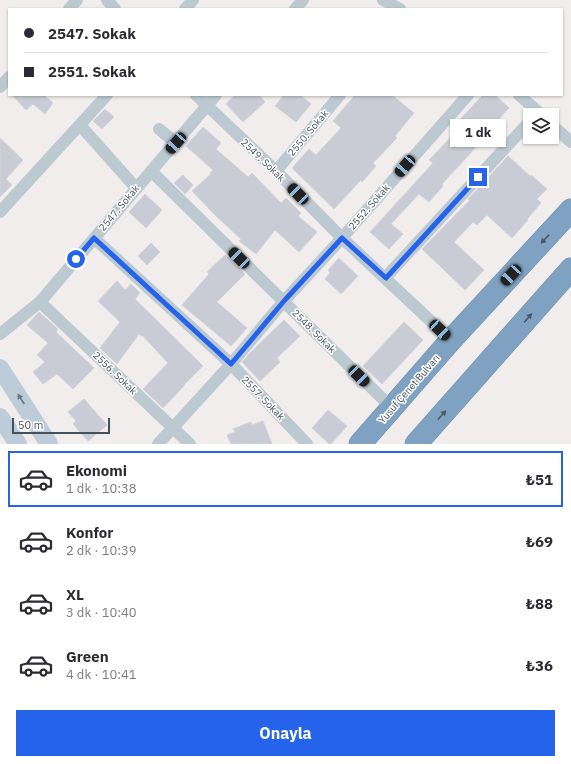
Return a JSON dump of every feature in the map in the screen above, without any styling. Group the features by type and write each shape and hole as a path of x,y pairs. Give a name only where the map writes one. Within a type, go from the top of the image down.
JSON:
{"highway":[{"name":"Yusuf Çenet Bulvarı","path":"360,444 451,340 571,210"},
{"path":"416,444 571,269"}],"main road":[{"path":"0,368 49,444"},
{"path":"0,417 18,444"}],"street":[{"path":"70,8 77,0"},
{"path":"107,0 114,8"},
{"path":"186,8 193,0"},
{"path":"296,8 303,0"},
{"path":"383,0 398,8"},
{"path":"0,87 8,78"},
{"path":"0,212 107,96"},
{"name":"2549. Sokak","path":"197,96 276,171 342,238 451,340"},
{"name":"2547. Sokak","path":"0,334 40,302 215,96"},
{"name":"2550. Sokak","path":"276,171 339,96"},
{"name":"2552. Sokak","path":"158,444 231,364 284,301 342,238 467,96"},
{"path":"520,96 533,108"},
{"path":"80,125 136,188"},
{"path":"159,129 176,143"},
{"path":"386,278 523,129"},
{"path":"559,131 571,142"},
{"name":"2548. Sokak","path":"151,171 392,408"},
{"name":"2557. Sokak","path":"94,238 231,364 307,444"},
{"name":"2556. Sokak","path":"40,302 190,444"}],"building":[{"path":"13,96 45,96 53,103 45,114 33,104 26,110"},
{"path":"234,96 260,96 265,102 243,122 226,104"},
{"path":"283,96 301,96 311,104 296,122 275,106"},
{"path":"354,96 393,96 414,113 395,136 397,138 373,163 376,166 334,209 292,168 309,149 316,155 341,128 333,121"},
{"path":"482,96 496,96 509,108 487,132 489,133 442,184 443,186 429,202 419,194 391,224 403,234 389,249 370,232 433,163 429,160 453,135 449,131"},
{"path":"105,109 114,117 102,129 93,121"},
{"path":"203,127 221,143 216,149 248,177 252,173 281,203 286,198 301,213 298,216 317,232 299,252 275,230 256,254 239,241 241,239 192,191 211,174 210,173 213,170 186,146"},
{"path":"0,138 23,160 6,179 12,185 0,197"},
{"path":"508,156 547,189 537,199 541,203 512,238 487,215 477,225 473,222 454,242 484,270 465,290 422,249 470,200 468,199"},
{"path":"183,175 193,185 185,194 174,183"},
{"path":"145,194 162,210 146,228 129,212"},
{"path":"151,243 160,252 147,265 138,256"},
{"path":"225,255 245,274 217,302 247,328 231,346 182,305 209,274 207,272"},
{"path":"339,258 358,276 341,294 325,279 330,273 328,270"},
{"path":"117,281 125,290 131,284 140,293 135,299 203,366 163,408 143,389 168,363 142,335 141,336 139,334 117,364 100,348 120,322 98,301"},
{"path":"39,312 58,329 56,332 94,368 73,389 57,374 43,384 33,372 45,362 37,355 48,343 27,325"},
{"path":"284,320 300,336 277,358 280,362 260,381 242,362"},
{"path":"404,322 423,340 382,384 363,366"},
{"path":"84,399 107,425 88,441 73,424 76,421 68,412"},
{"path":"328,410 347,426 331,444 329,444 312,428"},
{"path":"263,421 272,444 231,444 227,435 235,432 233,429 251,422 252,425"}],"route":[{"path":"76,259 94,238 231,364 284,301 342,238 386,278 478,177"}]}
